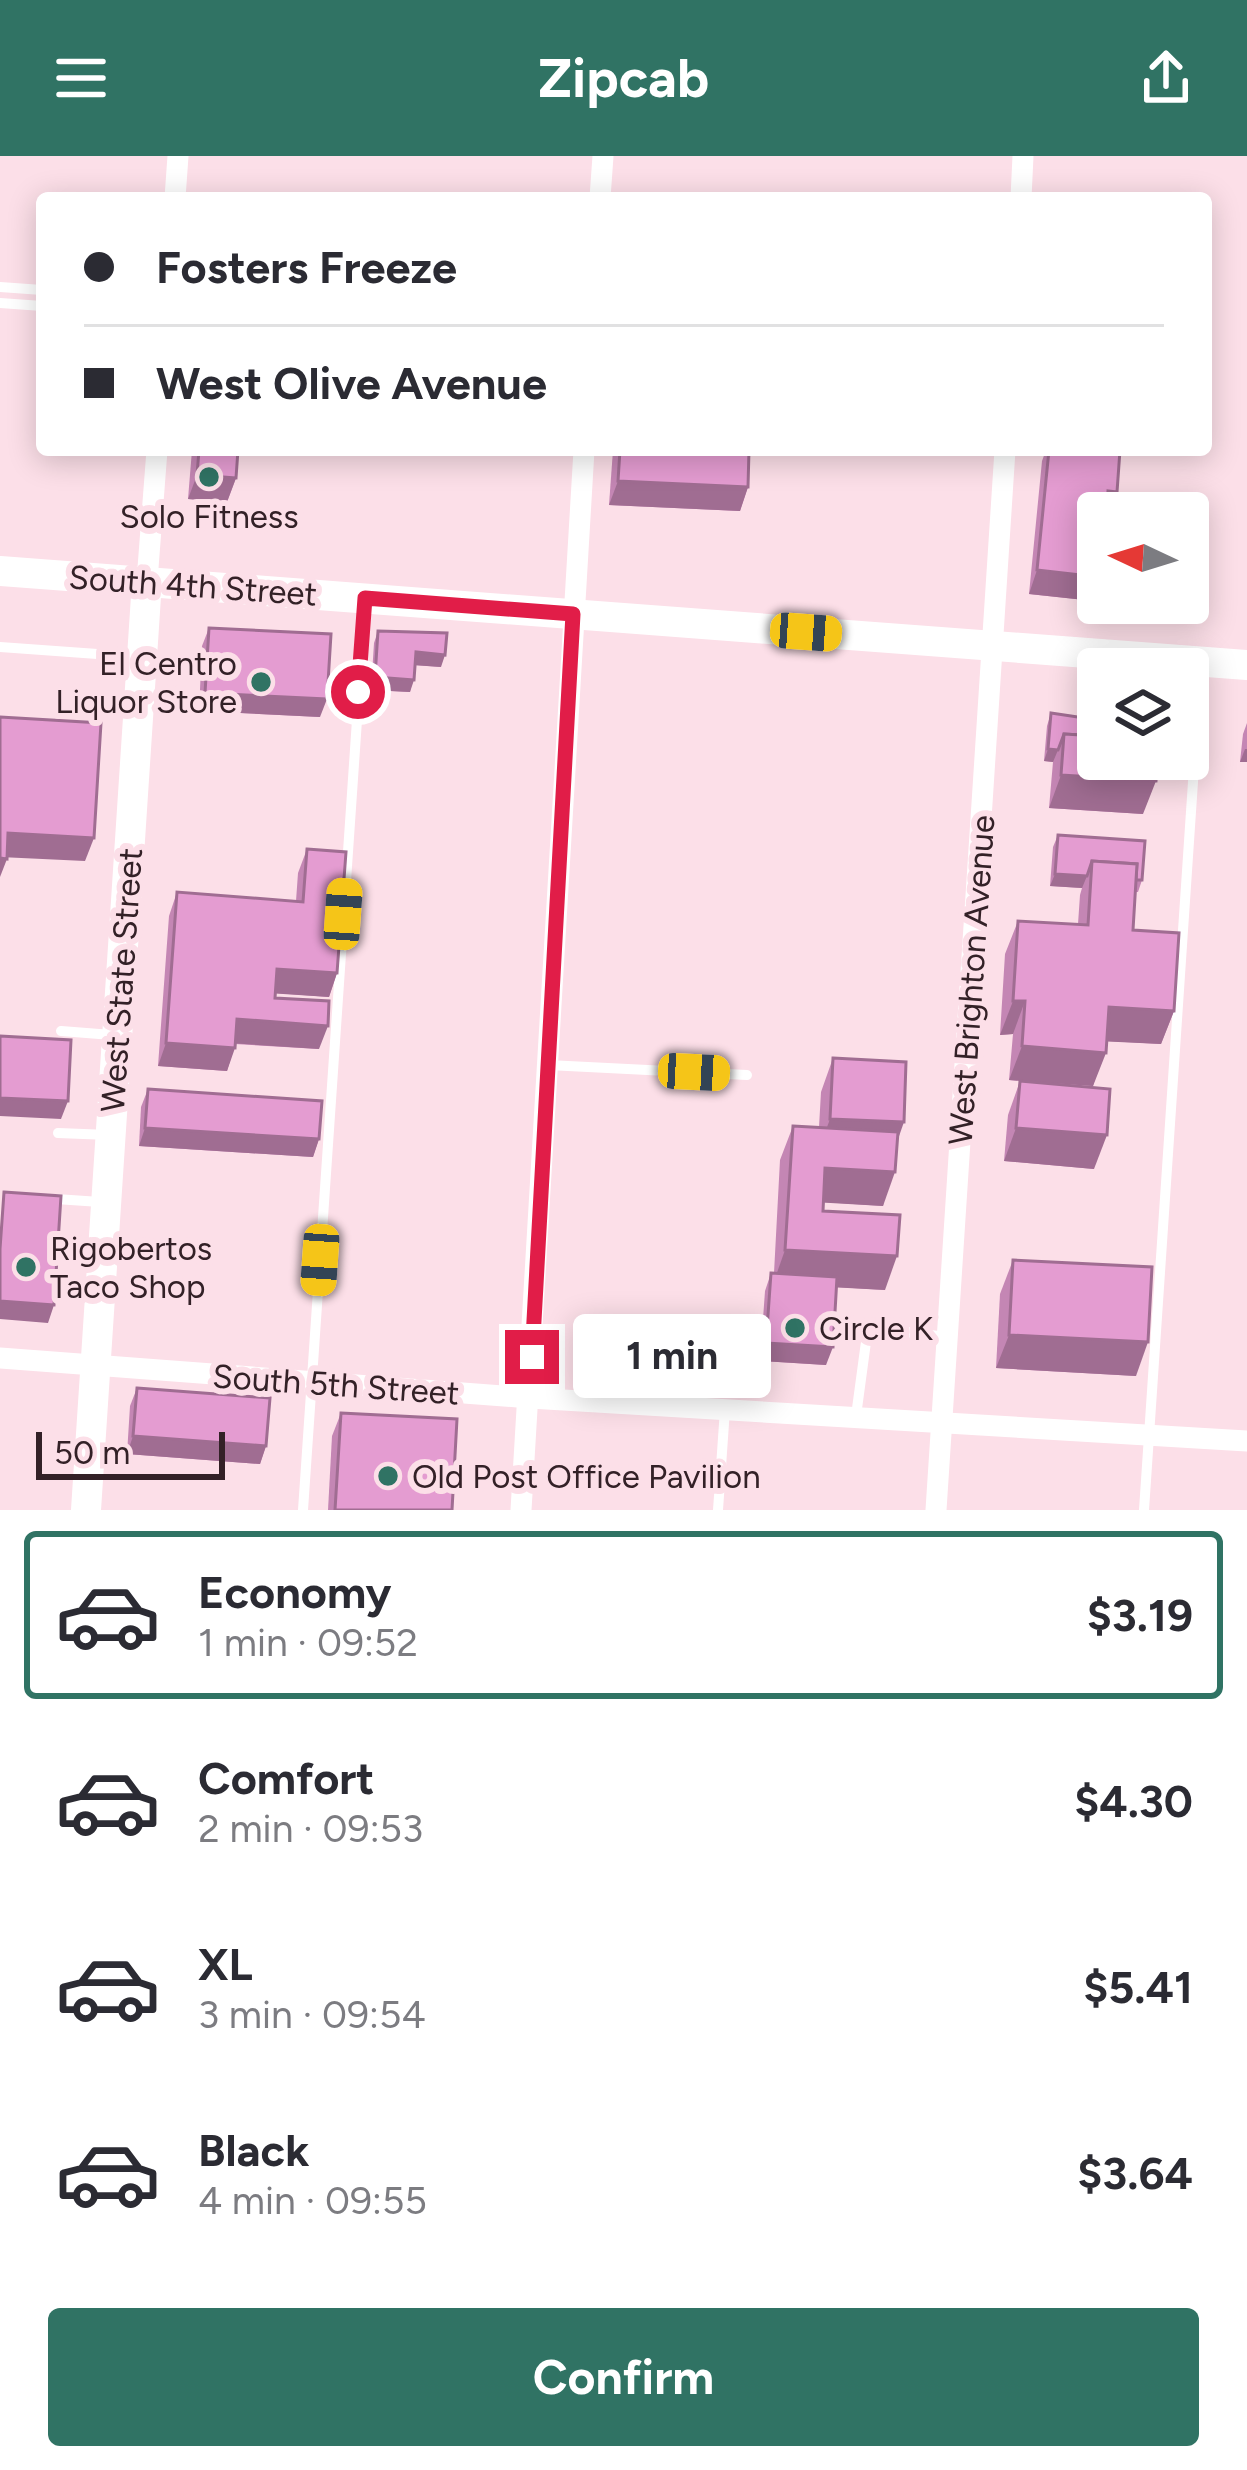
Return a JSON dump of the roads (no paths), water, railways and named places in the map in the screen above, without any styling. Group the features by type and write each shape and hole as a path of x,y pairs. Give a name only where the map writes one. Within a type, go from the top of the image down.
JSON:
{"main road":[{"name":"South 4th Street","path":"0,572 1077,652"},
{"name":"West State Street","path":"86,1510 147,580"},
{"name":"South 4th Street","path":"1209,663 1247,665"}],"street":[{"path":"175,192 178,156"},
{"path":"600,192 603,156"},
{"path":"1021,192 1023,156"},
{"name":"West State Street","path":"147,580 157,456"},
{"path":"521,1510 584,456"},
{"name":"West Brighton Avenue","path":"936,1510 1005,456"},
{"name":"South 5th Street","path":"0,1358 530,1398 1247,1441"}],"lane":[{"path":"0,287 36,290"},
{"path":"0,303 36,306"},
{"path":"303,1510 365,598"},
{"path":"0,647 142,657"},
{"path":"1144,1510 1193,780"},
{"path":"61,1031 117,1036"},
{"path":"548,1065 747,1075"},
{"path":"58,1133 110,1136"},
{"path":"56,1199 106,1202"},
{"path":"856,1416 868,1327 949,1338"},
{"path":"718,1510 725,1409"}],"place":[{"name":"Solo Fitness","path":"209,477"},
{"name":"El Centro Liquor Store","path":"261,682"},
{"name":"Rigobertos Taco Shop","path":"26,1267"},
{"name":"Circle K","path":"795,1328"},
{"name":"Old Post Office Pavilion","path":"388,1476"}]}
